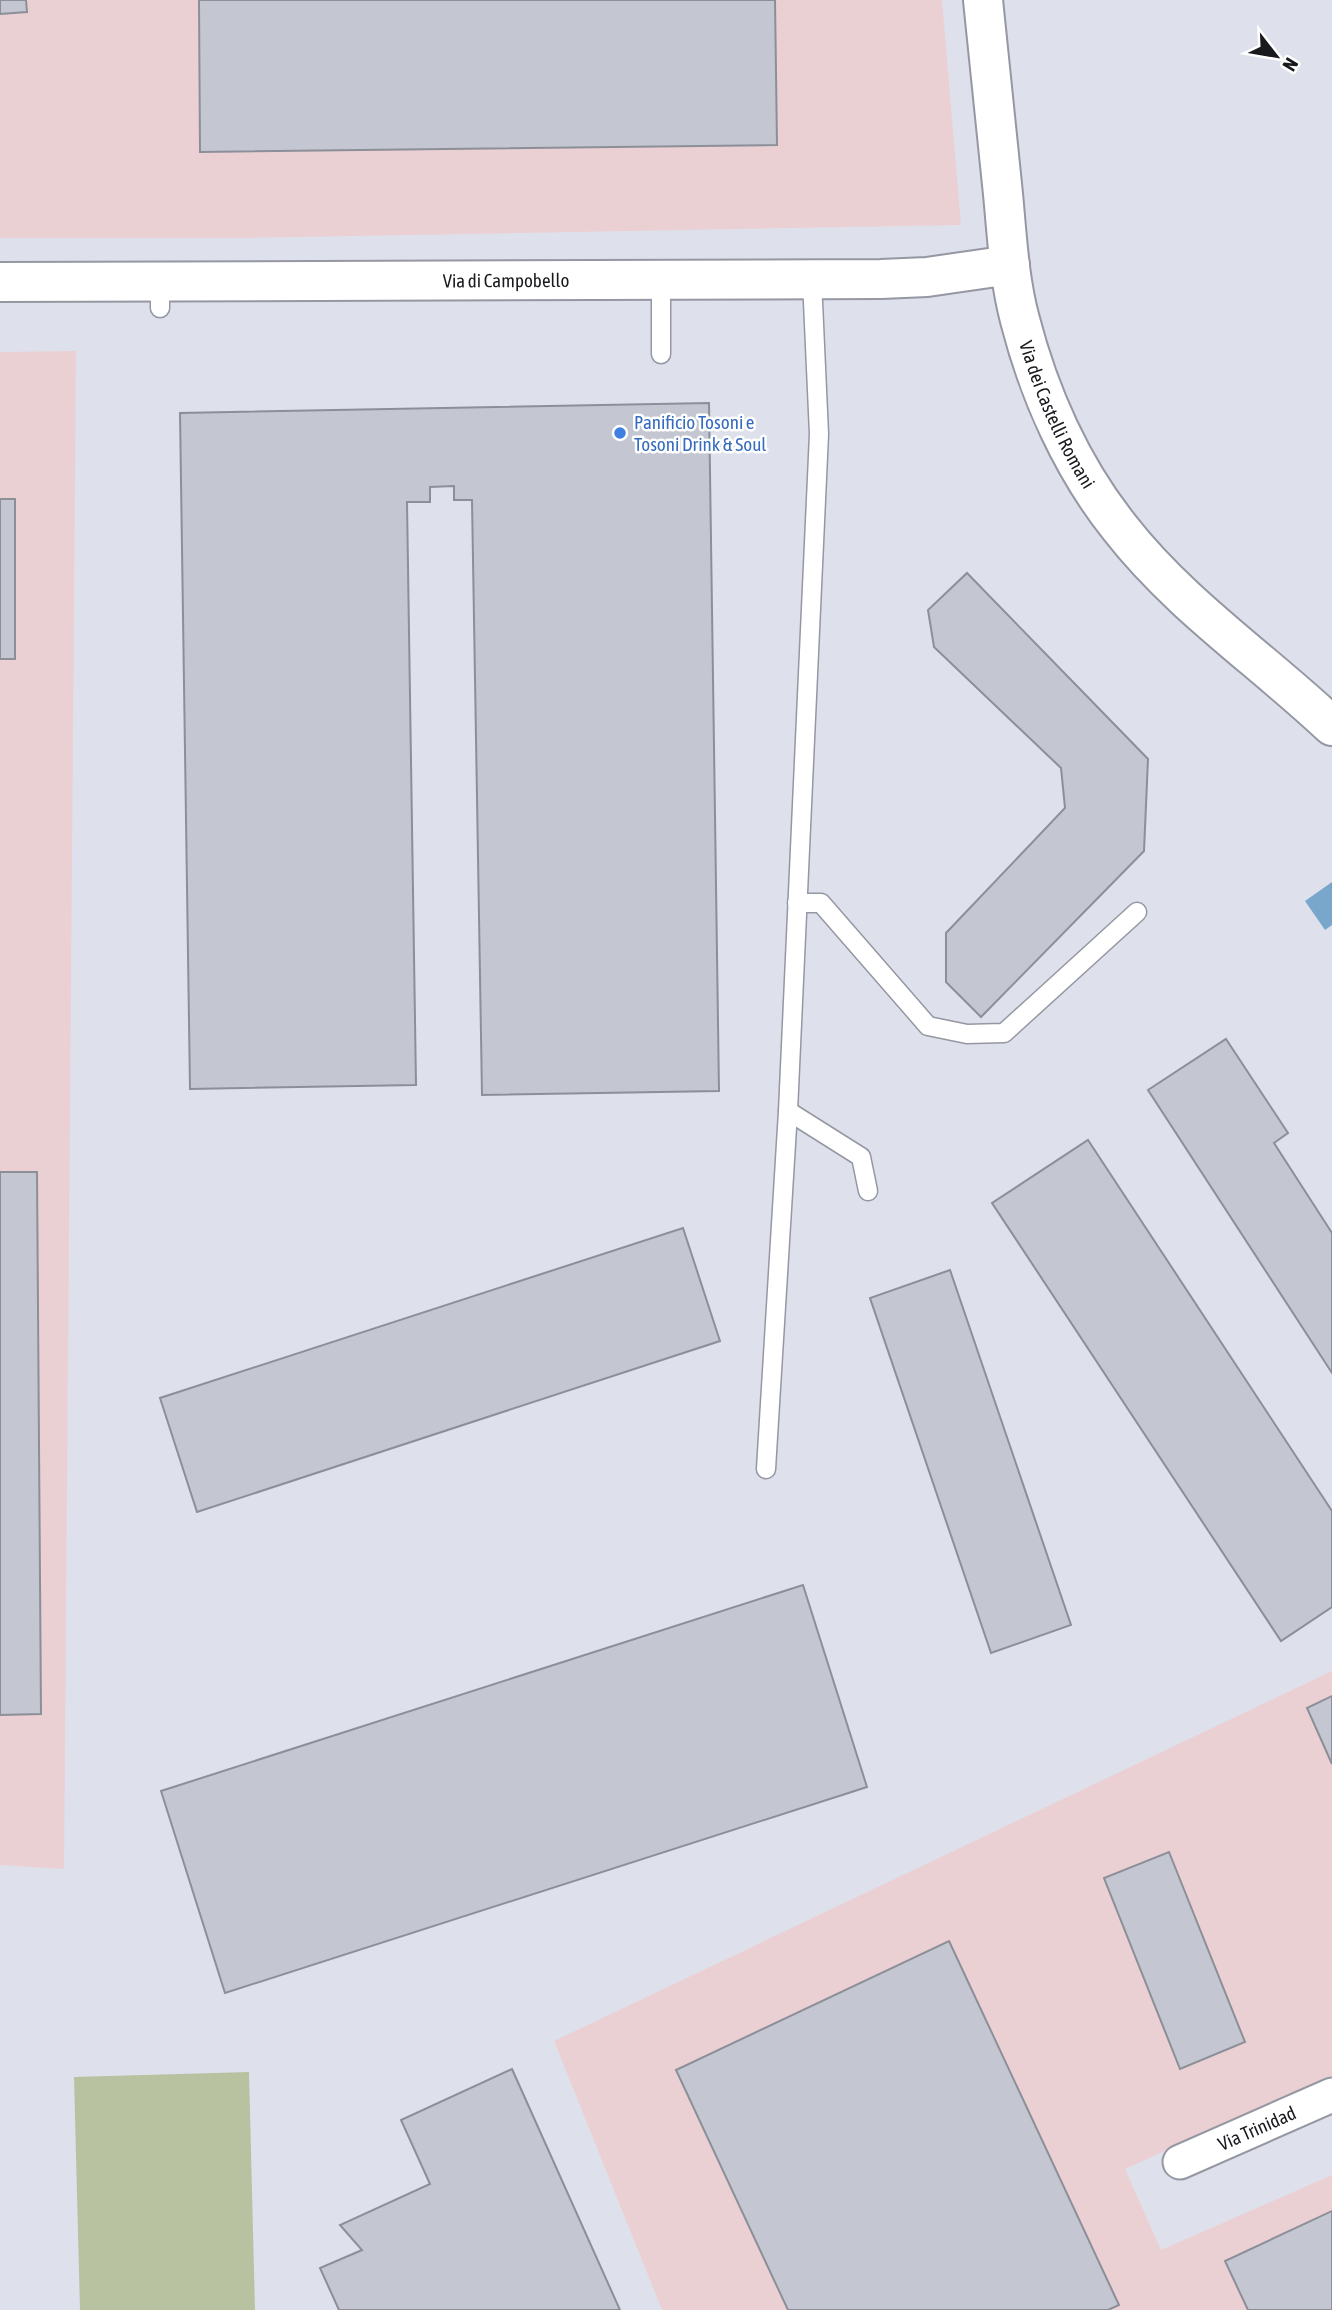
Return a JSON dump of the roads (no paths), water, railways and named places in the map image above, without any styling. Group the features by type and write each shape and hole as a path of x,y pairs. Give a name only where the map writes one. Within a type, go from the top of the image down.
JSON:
{"street":[{"name":"Via dei Castelli Romani","path":"983,0 1010,265 1020,320 1043,389 1070,449 1106,510 1139,551 1162,575 1332,726"},
{"name":"Via di Campobello","path":"0,282 160,294 927,277 1010,265"},
{"name":"Via Trinidad","path":"1180,2162 1332,2095"}],"lane":[{"path":"766,1469 788,1111 820,434 812,280"},
{"path":"660,281 661,354"},
{"path":"797,903 821,903 928,1026 967,1034 1004,1034 1137,912"},
{"path":"788,1111 861,1157 867,1191"}],"water":[{"path":"1332,882 1332,925 1325,930 1305,901"}],"place":[{"name":"Panificio Tosoni e Tosoni Drink & Soul","path":"620,433"}]}
